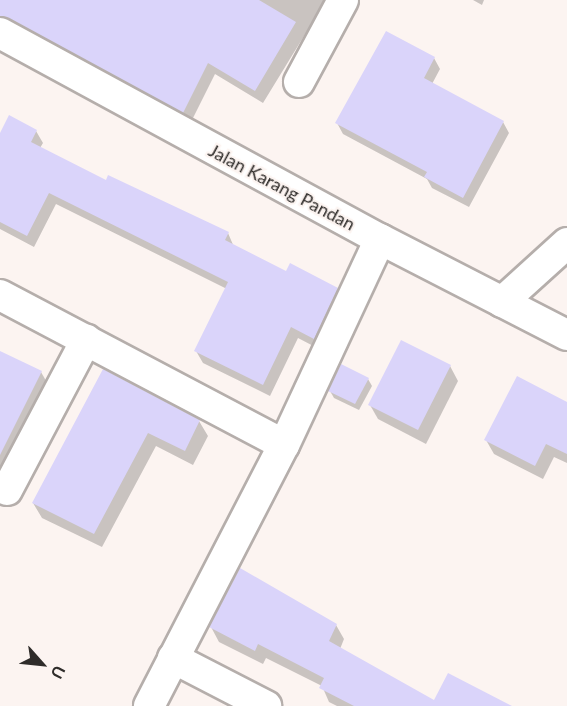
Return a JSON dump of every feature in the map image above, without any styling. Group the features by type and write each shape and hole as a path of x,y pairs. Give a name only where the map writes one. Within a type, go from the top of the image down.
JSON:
{"street":[{"path":"299,82 343,0"},
{"name":"Jalan Karang Pandan","path":"0,33 380,239 567,335"},
{"path":"149,706 284,445 380,239"},
{"path":"502,302 567,243"},
{"path":"0,295 284,445"},
{"path":"7,490 86,339"},
{"path":"173,658 266,706"}],"building":[{"path":"0,0 259,0 296,22 255,91 208,63 183,113 0,16"},
{"path":"386,31 435,57 424,78 504,121 463,198 424,177 427,172 335,123"},
{"path":"9,115 37,130 31,142 106,180 108,175 229,232 225,240 286,271 290,263 338,288 314,339 291,327 263,385 194,351 228,282 49,193 27,236 0,222 0,133"},
{"path":"401,340 451,365 418,430 368,405"},
{"path":"0,351 42,371 0,455"},
{"path":"341,364 369,378 355,404 328,391"},
{"path":"103,369 200,420 185,451 148,433 94,534 32,503"},
{"path":"517,376 567,402 567,454 546,444 535,466 484,440"},
{"path":"240,568 337,624 329,641 434,700 448,673 512,706 354,706 319,688 324,678 258,644 255,651 209,627"}]}
